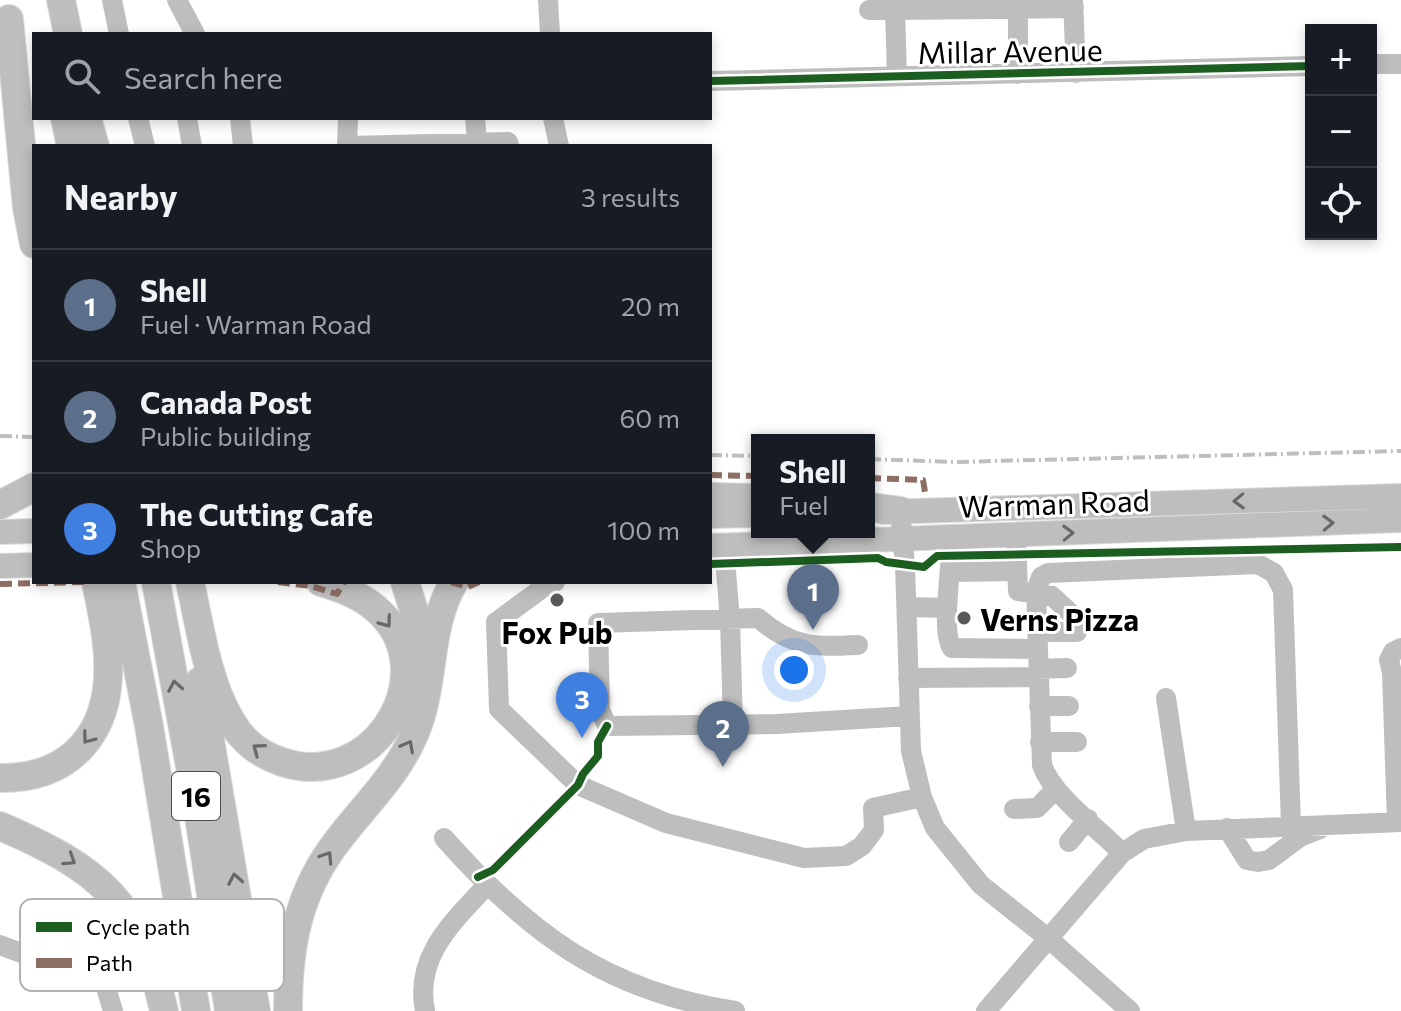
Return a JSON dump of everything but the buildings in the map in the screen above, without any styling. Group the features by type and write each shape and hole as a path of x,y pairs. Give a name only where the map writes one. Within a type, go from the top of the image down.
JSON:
{"highway":[{"path":"42,0 49,32"},
{"path":"61,0 68,32"},
{"path":"8,9 36,144"},
{"path":"8,9 32,234"},
{"path":"65,120 71,144"},
{"path":"86,120 92,144"},
{"path":"0,505 32,488"},
{"path":"712,497 751,498"},
{"path":"875,513 901,525"},
{"path":"0,778 22,777 57,768 78,751 96,728 104,704 108,663 96,584"},
{"name":"16","path":"121,584 178,899"},
{"name":"16","path":"156,584 212,899"},
{"path":"182,584 238,899"},
{"path":"191,584 216,685 231,722 261,753 285,763 309,767 350,758 377,740 392,719 403,680 401,653 383,616 363,600 326,584"},
{"path":"406,584 420,630 426,692"},
{"path":"288,1011 291,947 308,890 337,841 378,793 404,754 422,714 438,618 453,584"},
{"path":"0,826 72,860 116,899"},
{"path":"159,991 164,1011"},
{"name":"16","path":"193,991 196,1011"},
{"name":"16","path":"226,991 229,1011"},
{"path":"253,991 256,1011"}],"main road":[{"name":"Warman Road","path":"875,528 1401,496"},
{"path":"712,516 751,515"},
{"name":"Warman Road","path":"901,525 951,538 1401,520"},
{"path":"0,532 32,531"},
{"name":"Warman Road","path":"717,546 787,538"},
{"path":"0,566 32,565"}],"street":[{"path":"112,0 119,32"},
{"path":"177,0 194,32"},
{"path":"548,0 550,32"},
{"path":"869,10 1073,4 1076,73"},
{"path":"1018,8 1018,74"},
{"path":"895,10 897,77"},
{"path":"1377,65 1400,68"},
{"name":"Millar Avenue","path":"712,81 1305,66"},
{"path":"138,120 144,144"},
{"path":"187,120 192,144"},
{"path":"240,120 243,144"},
{"path":"348,120 348,144"},
{"path":"475,120 477,142"},
{"path":"553,120 559,144"},
{"path":"412,144 508,144"},
{"path":"901,525 911,751 922,797 935,828 981,885 1049,939 1130,1011"},
{"path":"908,678 1038,657 1079,630 1079,621 1052,596 1018,591 1016,535"},
{"path":"951,538 947,636 952,648 1038,657 1067,668"},
{"path":"717,546 730,620 733,725"},
{"path":"1122,853 1056,789 1042,765 1036,594 1041,577 1057,571 1258,564 1274,573 1283,590 1291,826"},
{"path":"952,572 1017,571"},
{"path":"551,584 496,622 499,709 578,785 666,823 804,858 846,856 862,846 874,830 873,808 922,797"},
{"path":"907,607 947,608"},
{"path":"858,645 806,646 775,632 758,618 598,623 600,710 607,726 733,725 909,716"},
{"path":"986,1011 1122,853 1144,839 1158,834 1227,828 1399,822 1389,660 1393,652 1401,648"},
{"path":"1166,698 1186,831"},
{"path":"1039,706 1069,706"},
{"path":"1040,742 1077,742"},
{"path":"1014,809 1037,808 1056,789"},
{"path":"1069,842 1088,819"},
{"path":"1227,828 1247,860 1258,862 1269,860 1300,837 1328,825"},
{"path":"444,838 487,885 535,927 581,960 664,1003 735,1011"},
{"path":"425,1011 424,973 429,957 442,934 487,885"},
{"path":"0,945 20,952"},
{"path":"107,991 113,1011"}],"railway":[{"path":"0,436 32,437"},
{"path":"875,459 955,462 1401,451"},
{"path":"712,455 751,456"}],"marked path":[{"path":"712,475 751,476"},
{"path":"875,478 923,480 925,492"},
{"path":"0,584 32,583"},
{"path":"294,584 337,594 343,584"},
{"path":"458,584 468,587 475,584"}],"cycle path":[{"path":"712,81 1305,66"},
{"path":"712,564 878,558 924,567 937,556 1401,547"},
{"path":"478,877 493,870 578,785 598,756 598,742 607,726"}],"place":[{"name":"Fox Pub","path":"557,600"},
{"name":"Verns Pizza","path":"964,618"},
{"name":"Shell","path":"813,630"},
{"name":"The Cutting Cafe","path":"582,738"},
{"name":"Canada Post","path":"723,767"}]}
